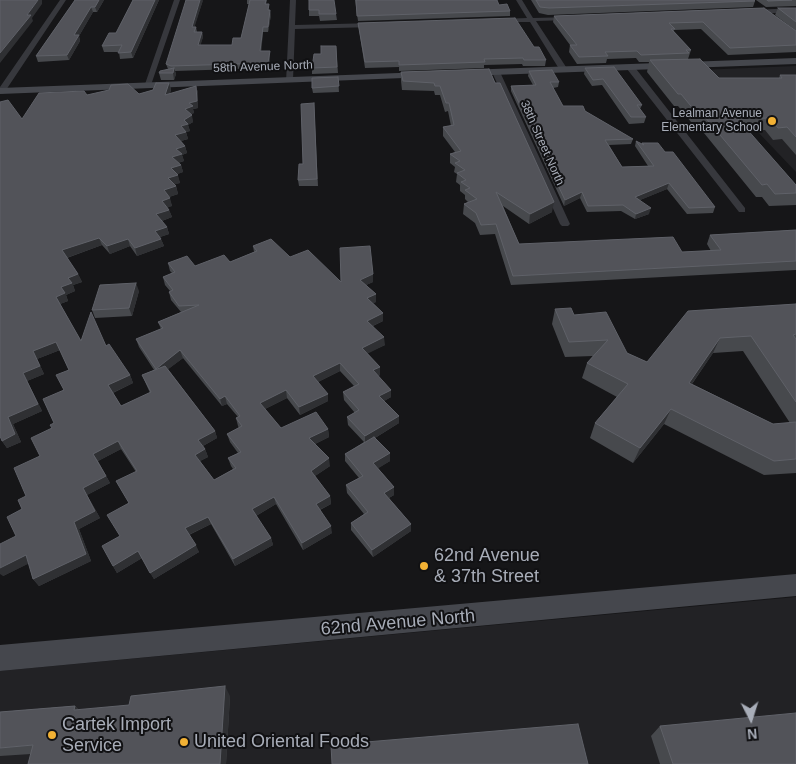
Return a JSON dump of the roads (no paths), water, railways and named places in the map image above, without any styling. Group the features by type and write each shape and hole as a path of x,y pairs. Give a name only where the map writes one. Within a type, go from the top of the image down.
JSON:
{"street":[{"path":"0,91 63,0"},
{"path":"147,85 177,0"},
{"path":"289,80 293,0"},
{"path":"519,0 564,70"},
{"path":"756,6 771,17"},
{"path":"744,12 796,10"},
{"path":"491,21 580,18"},
{"path":"293,27 382,24"},
{"name":"58th Avenue North","path":"0,91 796,61"},
{"path":"630,67 742,210"},
{"name":"38th Street North","path":"496,72 566,224"},
{"name":"62nd Avenue North","path":"0,658 796,585"}],"place":[{"name":"Lealman Avenue Elementary School","path":"772,121"},
{"name":"62nd Avenue & 37th Street","path":"424,566"},
{"name":"Cartek Import Service","path":"52,735"},
{"name":"United Oriental Foods","path":"184,742"}]}
